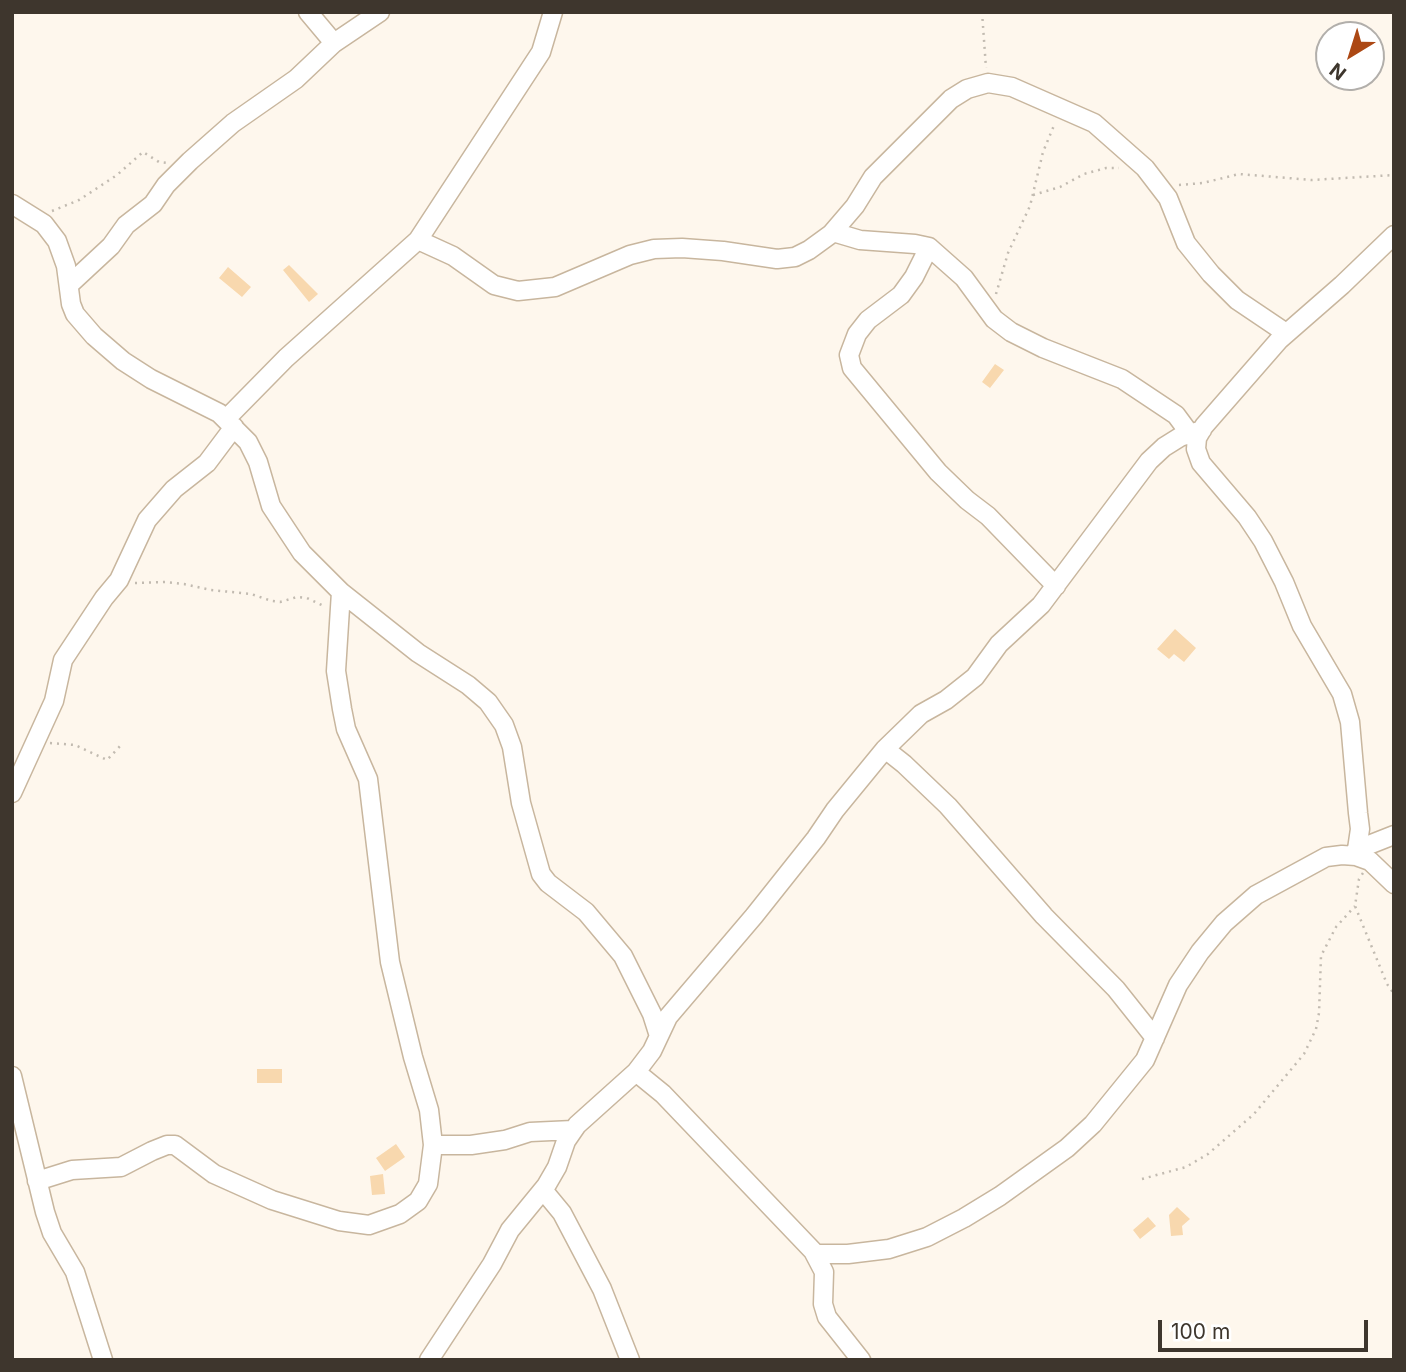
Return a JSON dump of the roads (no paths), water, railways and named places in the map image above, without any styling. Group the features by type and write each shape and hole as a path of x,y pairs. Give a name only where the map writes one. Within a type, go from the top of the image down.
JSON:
{"street":[{"path":"308,12 334,43"},
{"path":"69,285 111,246 126,225 153,204 166,185 190,161 233,123 296,79 334,43 380,12"},
{"path":"12,793 54,701 63,660 119,580 154,510 174,489 207,463 230,423 286,358 418,240 541,52 553,12"},
{"path":"418,240 453,256 494,285 518,291 555,287 630,255 654,249 682,248 778,258 795,257 833,232 855,206 873,177 951,99 967,89 988,83 1012,87 1094,123 1148,172 1168,198 1186,243 1211,274 1237,300 1286,333"},
{"path":"12,204 36,218 57,241 66,267 75,314 94,336 123,361 151,379 219,412 248,442 258,462 271,506 302,553 341,593 418,653 468,685 488,702 504,725 512,747 521,803 541,874 548,883 586,912 623,956 652,1014 659,1036"},
{"path":"833,232 860,240 929,247 964,278 994,319 1011,332 1043,348 1122,379 1176,415 1196,432 1196,449 1201,463 1247,517 1262,541 1302,626 1342,694 1350,722 1361,856 1394,884"},
{"path":"429,1360 510,1230 543,1190 557,1167 573,1130 636,1072 652,1051 668,1017 754,916 885,749 921,714 946,701 975,677 999,644 1041,606 1149,461 1164,447 1196,432 1286,333 1357,271 1394,234"},
{"path":"929,247 914,277 901,295 869,320 857,334 849,355 852,368 938,472 988,516 1056,586"},
{"path":"37,1181 72,1170 121,1167 159,1148 175,1145 214,1174 272,1200 339,1221 369,1225 400,1214 418,1201 428,1184 433,1145 429,1110 390,962 368,779 346,729 342,709 337,671 341,593"},
{"path":"885,749 948,806 1044,916 1116,989 1155,1038"},
{"path":"816,1254 848,1254 890,1249 927,1237 991,1201 1067,1148 1093,1124 1145,1060 1178,985 1224,923 1256,895 1325,856 1361,856 1394,835"},
{"path":"636,1072 663,1094 816,1254 824,1272 823,1304 827,1317 860,1360"},
{"path":"12,1076 52,1233 75,1272 103,1360"},
{"path":"433,1145 471,1145 505,1140 530,1132 573,1130"},
{"path":"543,1190 562,1213 602,1289 630,1360"}]}
